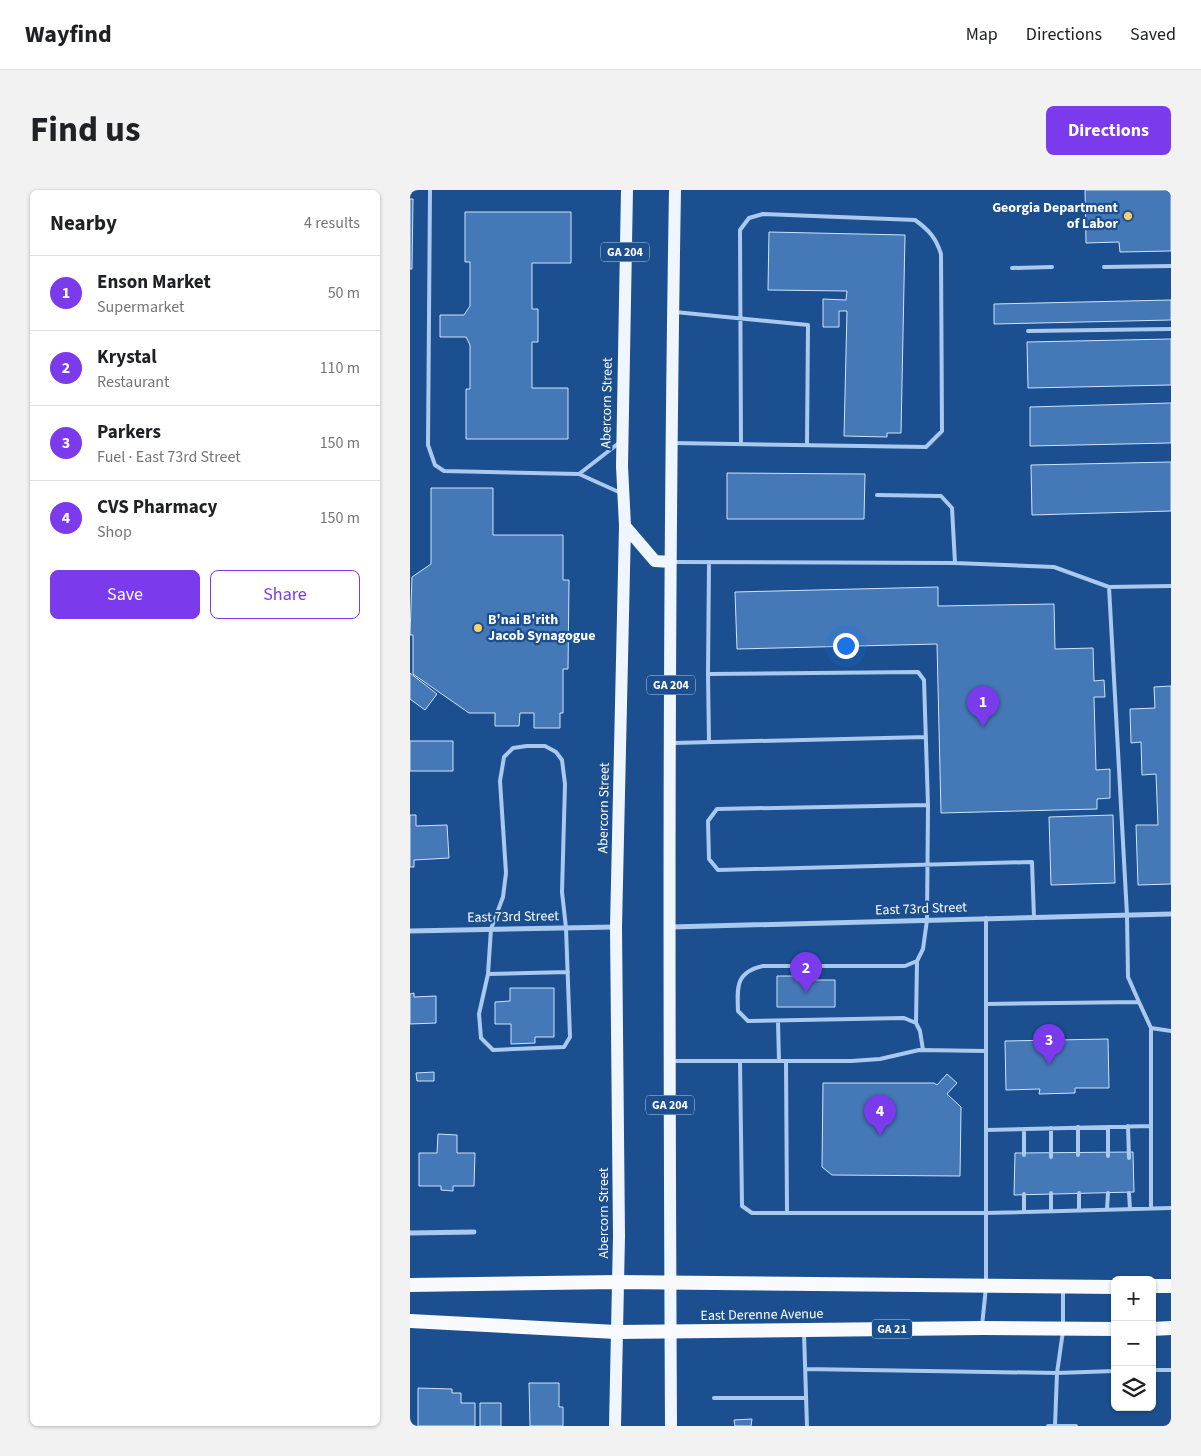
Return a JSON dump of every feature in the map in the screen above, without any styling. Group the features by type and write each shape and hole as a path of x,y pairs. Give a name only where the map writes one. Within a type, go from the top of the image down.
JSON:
{"highway":[{"path":"410,1285 618,1282 986,1287 1111,1286"},
{"path":"1156,1286 1171,1286"},
{"name":"East Derenne Avenue","path":"410,1321 616,1332 982,1328 1111,1329"},
{"path":"1156,1328 1171,1328"}],"main road":[{"name":"Abercorn Street","path":"615,1426 618,1282 616,927 625,526 622,442 627,190"},
{"name":"GA 204","path":"670,1332 671,443 674,190"},
{"path":"625,526 655,562 671,562"},
{"path":"670,1332 671,1426"}],"street":[{"name":"East 73rd Street","path":"671,927 1171,914"},
{"name":"East 73rd Street","path":"410,930 616,927"},
{"path":"410,1233 474,1232"}],"lane":[{"path":"430,190 428,445 436,465 444,471 579,474 623,494"},
{"path":"671,443 926,447 942,431 941,254 936,239 915,220 763,214 750,218 740,230 741,444"},
{"path":"1104,267 1171,266"},
{"path":"1012,268 1052,267"},
{"path":"673,311 808,325 807,445"},
{"path":"1028,331 1171,329"},
{"path":"579,474 622,442"},
{"path":"877,495 941,496 952,508 955,563"},
{"path":"671,562 955,563 1054,568 1109,587 1171,586"},
{"path":"709,562 709,742"},
{"path":"1109,587 1127,916 1128,977 1151,1028 1151,1208"},
{"path":"708,674 918,672 924,680 928,805 927,920 923,949 917,961 916,1023 920,1031 923,1050"},
{"path":"671,743 926,737"},
{"path":"545,746 556,752 562,760 566,784 562,892 566,928 570,1036 564,1046 493,1050 481,1038 479,1014 488,974 491,929 503,897 506,873 500,781 504,757 513,748 545,746"},
{"path":"928,805 717,809 708,821 709,860 718,870 1032,862 1034,918"},
{"path":"982,1328 986,1287 986,918"},
{"path":"916,1023 904,1018 748,1022 738,1011 738,993 741,977 750,969 763,966 905,966 917,961"},
{"path":"488,974 568,972"},
{"path":"987,1004 1139,1002"},
{"path":"778,1021 779,1061"},
{"path":"1151,1028 1171,1031"},
{"path":"670,1061 880,1059 923,1050 986,1051"},
{"path":"740,1061 742,1206 752,1213 986,1213 1171,1208"},
{"path":"786,1061 787,1212"},
{"path":"1128,1126 1129,1158"},
{"path":"987,1130 1150,1126"},
{"path":"1078,1127 1078,1155"},
{"path":"1108,1127 1108,1156"},
{"path":"1051,1128 1051,1157"},
{"path":"1024,1129 1024,1155"},
{"path":"1051,1193 1051,1211"},
{"path":"1079,1193 1079,1210"},
{"path":"1107,1209 1108,1193"},
{"path":"1129,1193 1130,1209"},
{"path":"1024,1194 1024,1212"},
{"path":"1055,1426 1057,1373 1063,1330 1064,1287"},
{"path":"804,1330 807,1426"},
{"path":"805,1370 1057,1373 1111,1371"},
{"path":"1156,1370 1171,1370"},
{"path":"714,1398 806,1398"},
{"path":"1048,1426 1076,1426"}],"building":[{"name":"Georgia Department of Labor","path":"1085,190 1171,190 1171,251 1120,252 1119,242 1086,243"},
{"path":"410,199 413,199 412,269 410,269"},
{"path":"465,212 571,212 571,263 532,263 532,309 538,309 538,342 532,342 532,388 568,388 568,439 466,439 466,389 470,389 470,345 466,337 440,337 440,315 464,315 470,306 470,262 465,262"},
{"path":"769,232 905,235 901,433 887,433 887,437 844,436 847,311 839,311 839,327 823,327 823,299 846,300 847,291 768,290"},
{"path":"1171,300 1171,320 994,324 994,304"},
{"path":"1171,339 1171,385 1028,388 1027,342"},
{"path":"1171,403 1171,443 1030,446 1030,407"},
{"path":"1171,462 1171,511 1032,515 1031,465"},
{"path":"727,473 865,474 864,519 727,519"},
{"path":"431,488 493,488 493,535 563,535 563,580 569,580 568,669 563,669 563,713 560,713 560,728 534,728 534,713 520,713 519,726 495,726 495,713 469,713 413,674 413,635 410,635 412,577 431,564"},
{"path":"938,587 938,606 1054,604 1055,649 1093,648 1094,681 1104,680 1105,697 1094,697 1096,770 1110,769 1110,798 1097,799 1097,809 941,813 937,644 737,649 735,592"},
{"path":"410,673 437,694 425,710 410,699"},
{"path":"1171,686 1171,884 1138,885 1136,825 1158,825 1156,774 1142,775 1141,742 1131,743 1130,709 1155,708 1154,687"},
{"path":"410,741 453,741 453,771 410,771"},
{"path":"410,815 416,815 416,826 447,825 449,858 414,860 414,867 410,867"},
{"path":"1113,815 1115,883 1051,885 1049,817"},
{"path":"777,976 806,976 806,980 835,980 835,1007 777,1007"},
{"path":"510,988 554,988 554,1037 535,1037 535,1043 511,1044 511,1024 495,1024 495,1002 510,1001"},
{"path":"414,993 414,997 436,996 436,1023 410,1024 410,994"},
{"path":"1108,1039 1109,1088 1075,1088 1075,1093 1039,1094 1040,1089 1006,1090 1005,1041"},
{"path":"434,1072 434,1081 417,1081 416,1073"},
{"path":"947,1074 957,1083 947,1094 961,1107 960,1176 832,1175 822,1167 823,1083 934,1083 937,1085"},
{"path":"438,1134 457,1135 457,1153 475,1153 474,1186 453,1186 453,1191 441,1190 441,1186 419,1186 419,1153 437,1153"},
{"path":"1133,1152 1134,1192 1014,1195 1015,1153"},
{"path":"529,1383 559,1383 559,1407 563,1407 563,1426 530,1426"},
{"path":"418,1388 452,1389 452,1393 461,1393 461,1403 475,1403 475,1426 418,1426"},
{"path":"480,1403 501,1403 501,1426 480,1426"},
{"path":"752,1419 751,1426 735,1426 734,1420"}],"place":[{"name":"Georgia Department of Labor","path":"1128,216"},
{"name":"B'nai B'rith Jacob Synagogue","path":"478,628"},
{"name":"Enson Market","path":"983,727"},
{"name":"Krystal","path":"806,993"},
{"name":"Parkers","path":"1049,1065"},
{"name":"CVS Pharmacy","path":"880,1136"}]}
